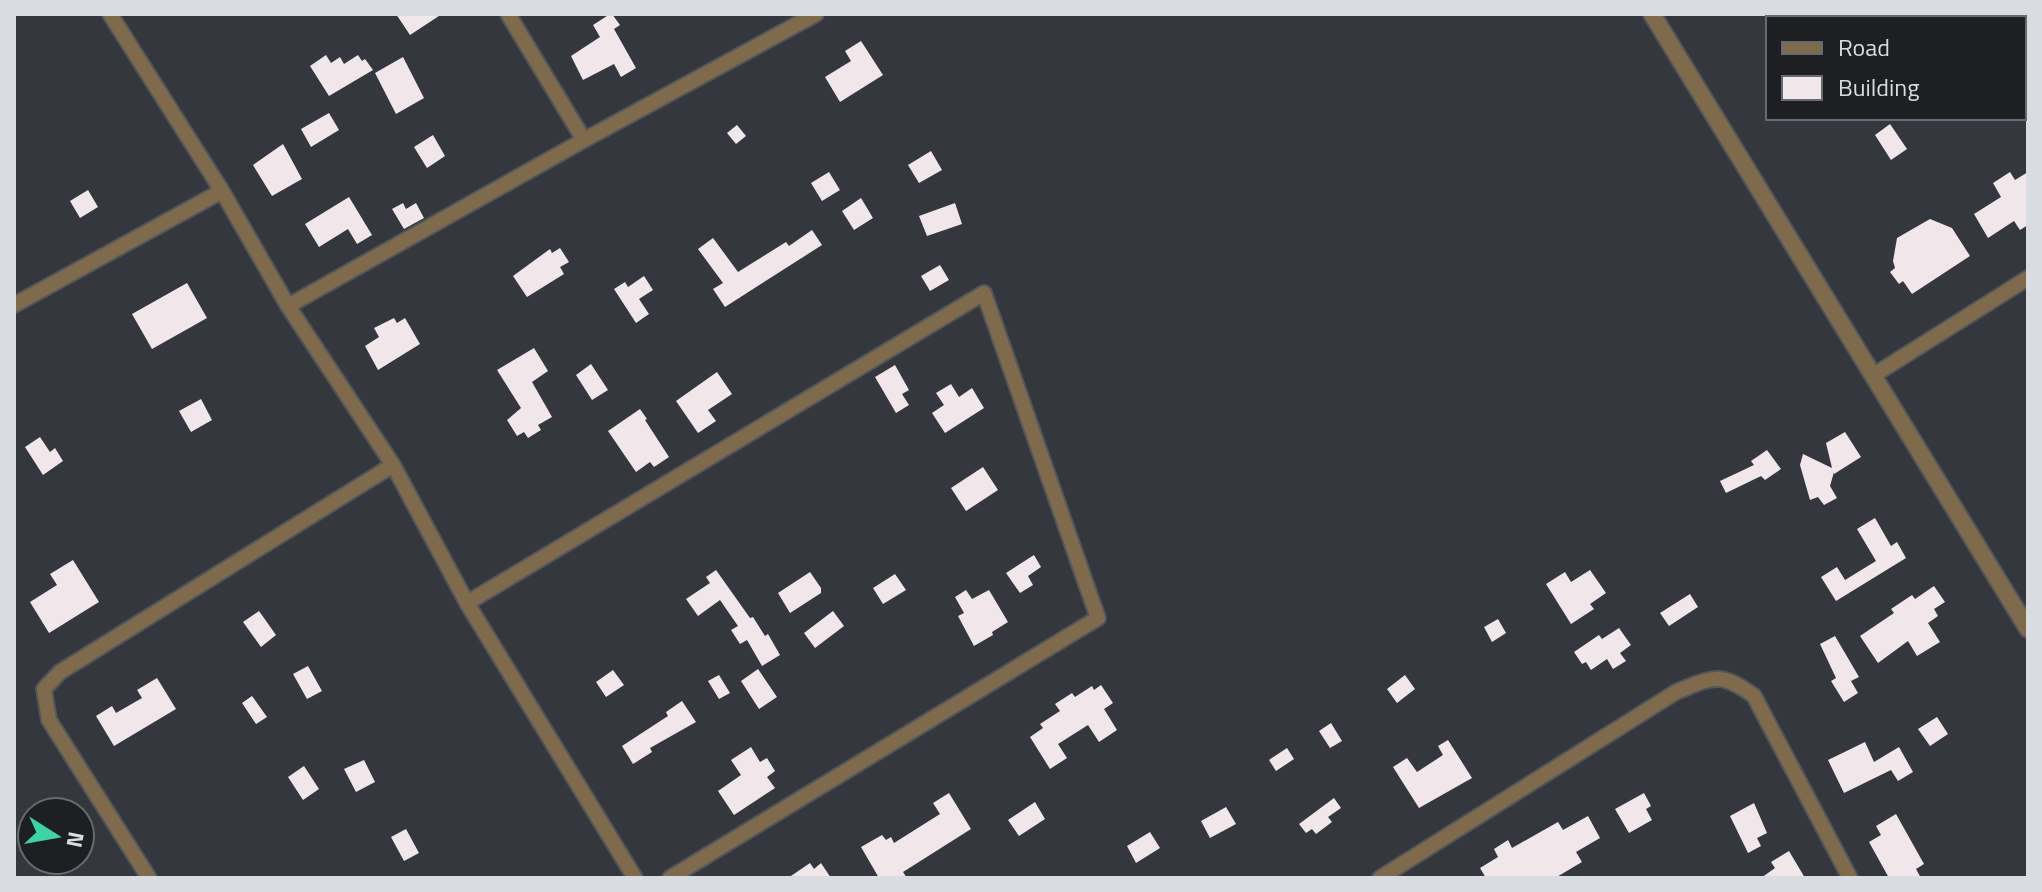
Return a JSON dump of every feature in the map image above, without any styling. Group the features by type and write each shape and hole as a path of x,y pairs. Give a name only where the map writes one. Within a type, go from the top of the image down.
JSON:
{"street":[{"path":"110,14 222,191 288,306 393,465 467,603 635,878"},
{"path":"508,14 584,140"},
{"path":"288,306 816,14"},
{"path":"1652,14 2028,629"},
{"path":"14,305 222,191"},
{"path":"1874,375 2028,278"},
{"path":"467,603 984,293 1098,618 670,878"},
{"path":"149,878 49,720 44,689 60,672 393,465"},
{"path":"1380,878 1676,692 1712,678 1734,681 1754,696 1850,878"}],"building":[{"path":"396,14 442,14 410,35"},
{"path":"610,14 620,25 614,29 636,68 621,77 614,64 583,80 571,56 600,37 593,25"},
{"path":"861,41 883,75 840,102 825,77 851,61 845,51"},
{"path":"326,55 331,63 340,57 344,64 358,55 373,70 329,96 310,66"},
{"path":"403,57 424,98 396,114 375,73"},
{"path":"329,113 339,130 311,147 301,129"},
{"path":"1890,124 1907,149 1891,160 1875,135"},
{"path":"737,125 746,136 736,144 727,133"},
{"path":"433,135 445,156 427,168 414,147"},
{"path":"283,144 302,179 272,196 253,165"},
{"path":"931,151 942,170 919,183 908,165"},
{"path":"829,172 840,190 822,201 811,183"},
{"path":"2010,172 2015,180 2028,172 2028,225 2020,230 2014,221 1988,238 1974,214 2001,197 1993,183"},
{"path":"88,190 98,207 80,218 70,201"},
{"path":"349,197 372,235 357,244 348,229 319,247 305,224"},
{"path":"861,198 873,218 854,230 842,211"},
{"path":"403,203 406,209 416,203 424,218 404,229 392,209"},
{"path":"955,203 962,224 927,236 919,216"},
{"path":"1930,219 1952,228 1970,256 1912,294 1903,281 1899,284 1890,272 1895,268 1893,261 1897,238"},
{"path":"812,230 822,245 725,307 713,289 723,283 698,249 713,238 738,272 786,242 789,246"},
{"path":"560,248 569,262 560,267 564,274 527,297 513,276 550,249 552,253"},
{"path":"940,265 949,280 930,291 921,276"},
{"path":"644,276 653,290 639,299 649,314 636,323 614,289 625,282 628,287"},
{"path":"187,283 207,318 152,349 132,314"},
{"path":"394,318 397,323 405,318 420,344 378,370 365,346 379,337 374,328"},
{"path":"534,348 548,371 532,382 552,417 538,425 541,430 528,438 524,432 517,436 507,420 521,408 497,370"},
{"path":"591,364 608,390 592,400 576,375"},
{"path":"895,365 909,390 902,394 909,405 896,413 875,377"},
{"path":"717,372 732,394 708,410 716,421 698,433 676,401"},
{"path":"951,384 959,397 972,388 984,408 945,433 932,413 944,405 936,393"},
{"path":"201,399 212,420 191,432 179,411"},
{"path":"640,409 669,457 654,467 650,462 636,472 608,431"},
{"path":"1845,432 1861,457 1834,472 1830,486 1837,498 1824,505 1818,497 1810,500 1800,465 1803,454 1832,468 1826,443"},
{"path":"40,437 50,452 55,448 63,461 43,475 25,447"},
{"path":"1767,450 1781,469 1765,480 1761,476 1726,493 1720,481 1754,465 1751,461"},
{"path":"983,467 998,490 966,511 951,488"},
{"path":"1875,518 1891,546 1897,542 1906,558 1836,601 1821,577 1837,567 1845,580 1876,561 1857,529"},
{"path":"1034,555 1041,567 1028,576 1033,585 1020,593 1006,573"},
{"path":"73,560 99,602 49,633 30,602 57,585 50,574"},
{"path":"716,570 750,618 753,617 765,636 768,634 780,655 762,666 747,640 740,644 731,630 738,626 720,600 698,616 686,599 710,583 706,577"},
{"path":"1590,570 1606,593 1590,604 1594,609 1571,624 1546,584 1565,572 1571,582"},
{"path":"810,572 821,593 790,613 778,593"},
{"path":"895,574 906,590 883,604 873,588"},
{"path":"1934,586 1945,602 1934,609 1938,616 1928,623 1940,642 1917,656 1908,641 1878,663 1860,636 1894,613 1891,609 1912,595 1915,599"},
{"path":"966,590 972,599 989,590 1008,622 974,646 958,616 964,613 955,597"},
{"path":"1690,594 1698,607 1669,626 1660,613"},
{"path":"259,611 276,635 261,647 243,622"},
{"path":"833,611 844,626 815,648 804,633"},
{"path":"1498,619 1506,633 1492,642 1484,627"},
{"path":"1619,628 1631,645 1620,653 1626,661 1613,669 1607,659 1591,670 1586,662 1582,664 1574,652 1599,635 1602,639"},
{"path":"1835,636 1859,677 1851,681 1858,693 1844,702 1831,681 1836,678 1820,644"},
{"path":"308,666 322,691 307,699 293,674"},
{"path":"758,669 777,697 759,709 741,681"},
{"path":"613,670 624,685 606,697 596,682"},
{"path":"719,675 730,693 719,699 708,681"},
{"path":"1405,675 1415,689 1397,703 1387,689"},
{"path":"157,678 176,709 114,746 96,716 112,706 116,713 142,698 137,690"},
{"path":"1101,685 1113,703 1104,709 1117,730 1099,742 1088,725 1058,744 1067,758 1050,769 1030,737 1043,728 1040,724 1060,711 1055,704 1072,693 1075,697 1092,686 1094,690"},
{"path":"252,696 267,717 256,724 242,703"},
{"path":"682,701 696,722 650,748 652,752 633,764 622,746 668,716 666,712"},
{"path":"1937,717 1948,734 1930,746 1918,729"},
{"path":"1331,723 1342,741 1330,748 1319,731"},
{"path":"1448,740 1472,778 1419,808 1393,767 1407,758 1417,772 1443,755 1438,746"},
{"path":"1865,742 1874,762 1899,747 1913,772 1898,781 1891,770 1844,793 1828,760"},
{"path":"751,747 760,762 767,758 775,771 767,777 775,788 734,815 718,791 741,775 731,760"},
{"path":"1287,748 1294,759 1276,771 1269,760"},
{"path":"364,760 375,782 356,792 344,769"},
{"path":"304,766 319,789 303,800 288,777"},
{"path":"949,793 971,829 903,872 907,878 879,878 861,847 882,835 886,840 891,837 894,843 940,814 933,803"},
{"path":"1644,793 1651,806 1646,809 1652,820 1629,833 1615,809"},
{"path":"1334,798 1341,808 1328,817 1332,822 1316,834 1312,829 1306,833 1299,824"},
{"path":"1035,802 1045,819 1019,836 1008,820"},
{"path":"1754,803 1767,833 1757,838 1761,846 1748,853 1730,816"},
{"path":"1226,807 1236,824 1210,838 1201,821"},
{"path":"1896,814 1924,864 1916,869 1921,878 1889,878 1869,842 1881,835 1876,826"},
{"path":"1588,816 1600,838 1576,852 1582,862 1555,878 1486,878 1480,868 1498,857 1494,849 1508,840 1512,848 1558,822 1563,830"},
{"path":"406,829 419,853 404,861 391,837"},
{"path":"1150,832 1160,848 1136,863 1127,846"},
{"path":"1789,851 1805,878 1761,878 1775,868 1771,862"},
{"path":"810,863 814,869 821,863 831,878 788,878"}]}
